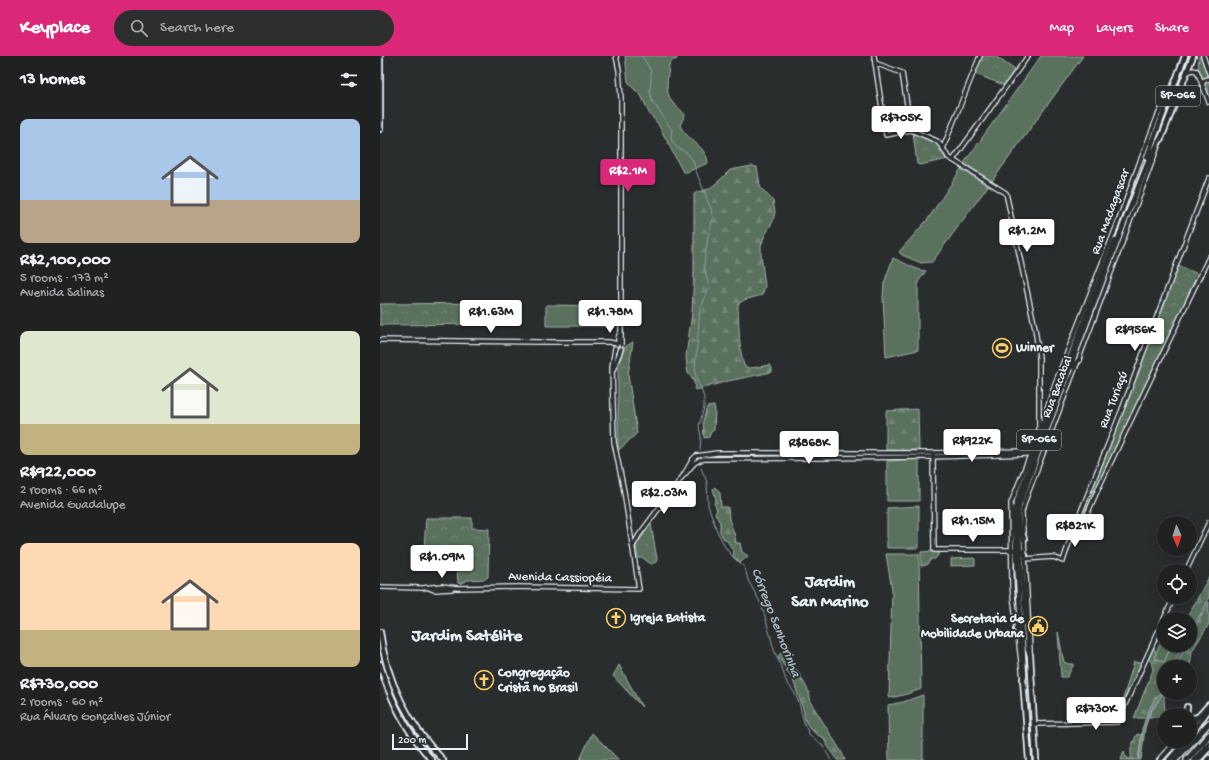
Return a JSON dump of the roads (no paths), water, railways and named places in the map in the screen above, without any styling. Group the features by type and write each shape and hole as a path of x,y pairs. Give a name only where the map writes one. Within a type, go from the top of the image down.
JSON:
{"highway":[{"path":"1175,760 1209,723"},
{"path":"1187,760 1209,735"}],"main road":[{"path":"380,56 380,129"},
{"name":"SP-066","path":"1029,760 1014,512 1033,453 1185,56"},
{"name":"SP-066","path":"1052,406 1068,374 1148,162 1162,136 1193,56"},
{"path":"1166,107 1173,110"},
{"path":"1105,255 1105,266"},
{"path":"1069,349 1069,360"},
{"path":"1068,374 1074,364 1079,360"},
{"path":"1052,395 1058,390"},
{"name":"SP-066","path":"1033,453 1018,512 1016,550 1028,650 1030,655 1036,760"},
{"path":"1018,512 1024,540"},
{"path":"1016,550 1025,557"},
{"path":"1016,629 1020,619"},
{"path":"380,632 380,638 392,680 404,706 421,735 443,760"},
{"path":"380,664 388,690 395,705 411,732 432,760"},
{"path":"395,705 401,707 404,706"},
{"path":"1198,717 1209,705"},
{"path":"1197,726 1209,710"},
{"path":"1197,728 1209,715"},
{"path":"1194,760 1209,743"},
{"path":"1160,760 1171,748"},
{"path":"1169,760 1180,748"},
{"path":"1198,760 1209,748"}],"street":[{"path":"616,56 619,70 621,98 620,332 622,339 618,346 612,367 613,416 614,442 633,546"},
{"path":"874,56 887,135 911,130 937,141 948,157 1006,193 1035,328 1039,357 1039,429"},
{"path":"943,148 980,56"},
{"path":"953,160 1028,56"},
{"path":"1203,56 1209,73"},
{"path":"875,63 902,73 911,130"},
{"path":"1188,72 1195,70 1209,102"},
{"path":"1202,84 1209,79"},
{"name":"Rua Madagascar","path":"1023,679 1012,587 1016,550 1011,503 1028,459 1033,453 1039,429 1052,406 1052,395 1155,124 1175,83"},
{"name":"Rua Bacabal","path":"1030,655 1022,512 1023,506 1162,136"},
{"name":"Rua Turiaçú","path":"1025,557 1053,557 1063,561 1073,531 1118,418 1209,178"},
{"path":"1073,531 1079,533 1098,489 1209,257"},
{"path":"380,340 601,342 618,346"},
{"path":"613,370 618,346"},
{"path":"1038,405 1052,406 1058,414"},
{"path":"633,546 696,456 717,453 933,455 1027,451 1033,453"},
{"path":"683,476 696,461 699,460 1020,454 1044,452"},
{"path":"1020,454 1028,459"},
{"path":"933,455 934,550 1016,550"},
{"path":"1189,564 1209,522"},
{"path":"630,533 639,536"},
{"name":"Avenida Cassiopéia","path":"380,587 428,588 442,586 458,588 519,587 639,589 633,546"},
{"path":"1034,724 1117,722 1171,604"}],"waterway":[{"name":"Córrego Senhorinha","path":"642,56 651,71 650,91 652,101 672,130 671,139 676,147 687,153 693,160 713,218 708,236 704,265 709,288 700,310 695,368 696,379 704,398 704,408 699,426 701,437 700,450"},
{"name":"Córrego Senhorinha","path":"701,468 707,482 708,505 717,531 725,547 745,568 748,580 760,602 774,650 787,683 794,692 799,703 804,723 809,734 823,746 831,760"},
{"path":"1197,622 1209,599"},
{"path":"1178,660 1182,652"},
{"path":"1139,760 1143,730 1149,713 1157,700"}],"place":[{"name":"Winner","path":"1002,348"},
{"name":"Igreja Batista","path":"616,618"},
{"name":"Secretaria de Mobilidade Urbana","path":"1038,626"},
{"name":"Congregação Cristã no Brasil","path":"484,680"}],"district":[{"name":"Jardim San Marino","path":"830,593"},
{"name":"Jardim Satélite","path":"467,637"}]}
